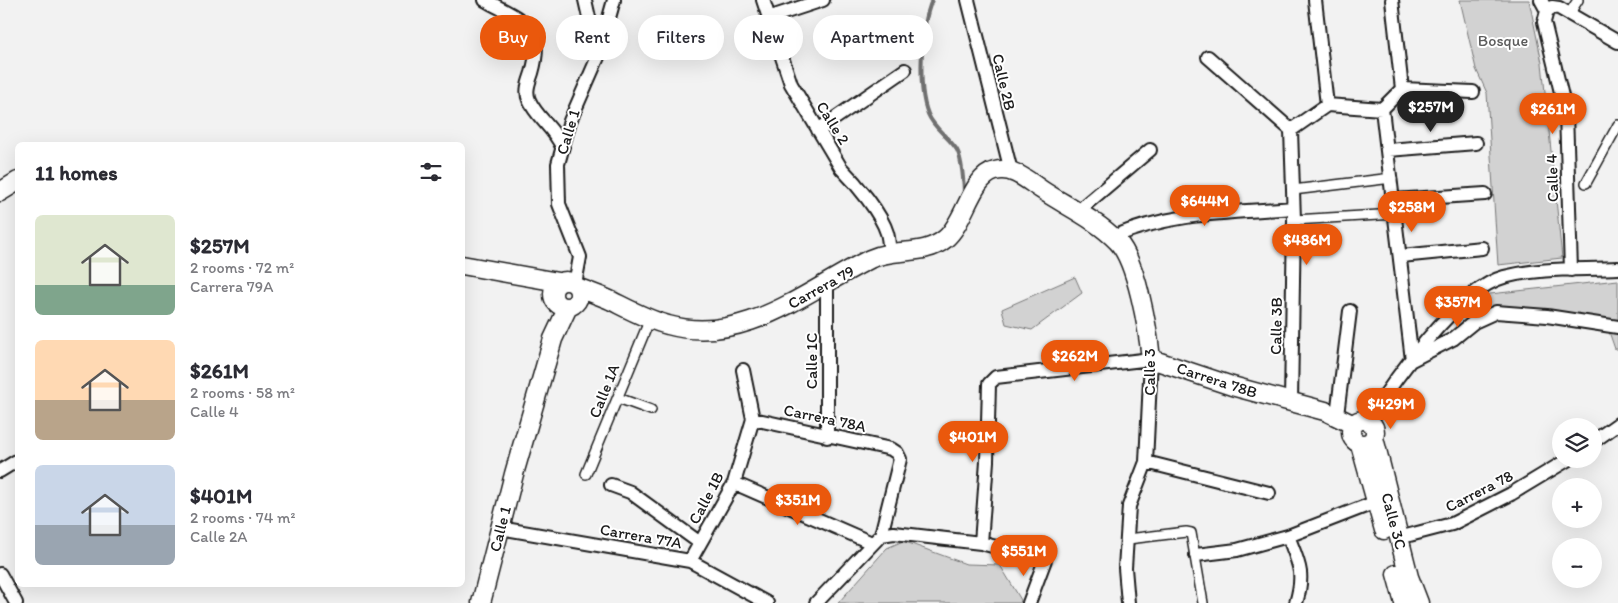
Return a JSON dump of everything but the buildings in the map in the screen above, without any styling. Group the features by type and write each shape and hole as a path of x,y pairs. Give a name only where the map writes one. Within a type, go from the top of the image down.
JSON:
{"main road":[{"name":"Carrera 79","path":"566,292 598,295 650,319 682,328 714,328 734,325 769,314 870,259 890,253 920,251 934,247 956,227 983,178 994,171 1011,171"},
{"name":"Calle 3","path":"1011,171 1079,213 1113,237 1127,256 1134,275 1151,359"},
{"path":"0,192 15,183"},
{"path":"465,266 532,277 566,292"},
{"name":"Calle 1","path":"481,603 566,292"},
{"name":"Carrera 78B","path":"1151,359 1232,386 1361,423"},
{"path":"1361,423 1352,436 1367,441"},
{"name":"Calle 3C","path":"1367,441 1376,502 1404,603"},
{"name":"Calle 3C","path":"1367,441 1409,577 1419,603"}],"street":[{"path":"485,0 520,20 533,33 538,50 528,87 529,99 555,134 562,147"},
{"path":"585,0 588,15"},
{"name":"Calle 1","path":"610,15 614,0"},
{"name":"Calle 2","path":"764,0 770,15"},
{"path":"777,15 823,0"},
{"name":"Calle 2B","path":"968,0 1011,171"},
{"path":"1315,0 1327,104"},
{"path":"1392,0 1402,90"},
{"path":"1569,14 1578,0"},
{"path":"1544,6 1554,7 1569,14 1618,42"},
{"name":"Calle 4","path":"1544,6 1544,22 1566,119 1572,270"},
{"path":"1208,57 1292,130 1327,104 1382,109 1402,90 1473,92"},
{"name":"Calle 1","path":"566,292 578,266 580,256 578,247 561,212 557,196 558,164 577,102 597,60"},
{"name":"Calle 2","path":"784,60 791,84 818,130 842,168 852,179 883,224 887,234 890,253"},
{"path":"818,130 905,70"},
{"path":"1382,109 1392,178 1412,360"},
{"path":"1586,183 1618,125"},
{"name":"Calle 3B","path":"1292,130 1294,214 1292,402"},
{"path":"1388,150 1476,143"},
{"path":"1079,213 1085,205 1150,150"},
{"path":"1293,190 1392,178"},
{"path":"1394,200 1485,194"},
{"path":"1113,237 1144,225 1191,215 1396,214"},
{"path":"1401,256 1482,248"},
{"path":"1361,423 1389,387 1457,308 1478,289 1504,277 1572,270 1618,268"},
{"name":"Calle 1C","path":"827,284 827,437"},
{"path":"1337,415 1350,310"},
{"path":"1412,360 1453,339 1480,319 1496,312 1547,316 1618,327"},
{"name":"Calle 1A","path":"586,474 650,319"},
{"name":"Carrera 78B","path":"981,543 987,461 989,384 996,377 1151,359"},
{"name":"Calle 3","path":"1128,603 1125,568 1129,506 1146,462 1151,359"},
{"path":"743,370 753,419"},
{"path":"618,398 651,410"},
{"name":"Carrera 78A","path":"753,419 827,437 891,449 897,453 900,459 877,539"},
{"name":"Calle 1B","path":"690,561 734,483 753,419"},
{"path":"1602,435 1618,424"},
{"path":"0,471 15,462"},
{"path":"1146,462 1269,492"},
{"name":"Carrera 78","path":"1398,538 1452,524 1511,494 1554,468"},
{"path":"734,483 877,539"},
{"path":"611,485 630,492 700,543"},
{"path":"1196,555 1237,550 1288,536 1376,502"},
{"name":"Carrera 77A","path":"500,528 690,561 767,603"},
{"path":"816,603 877,539 894,533 981,543 1045,560 1029,603"},
{"path":"1128,539 1191,533 1203,603"},
{"path":"1288,536 1298,562 1302,580 1296,603"},
{"path":"0,574 16,603"}],"green space":[{"name":"Bosque","path":"1460,0 1529,0 1542,63 1562,258 1498,265 1487,93 1476,69"},
{"path":"1075,277 1082,293 1032,330 1006,324 1002,309"},
{"path":"1618,280 1618,349 1615,349 1605,320 1473,306 1490,294"},
{"path":"903,541 966,564 1000,565 1021,600 1020,603 838,603 887,548"}],"waterway":[{"path":"932,0 923,40 922,88 928,114 938,129 954,145 959,154 964,195"}]}
